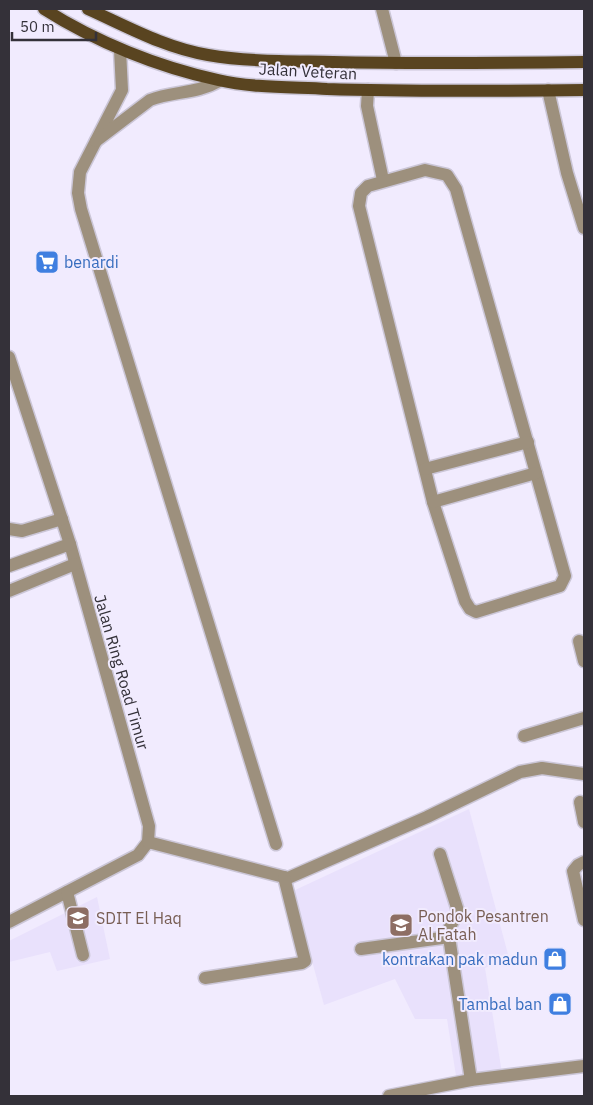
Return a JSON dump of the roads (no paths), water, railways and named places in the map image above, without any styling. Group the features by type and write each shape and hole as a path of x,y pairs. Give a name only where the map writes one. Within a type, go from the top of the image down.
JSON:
{"main road":[{"name":"Jalan Veteran","path":"44,9 68,24 120,50 219,81 367,99 548,93 584,90"},
{"name":"Jalan Veteran","path":"88,9 161,42 209,56 277,61 396,63 584,62"}],"street":[{"path":"382,9 396,63"},
{"path":"120,50 123,82 120,98 94,142 80,172 78,182 81,209 276,844"},
{"path":"94,142 143,105 160,96 201,89 219,81"},
{"path":"548,93 584,228"},
{"path":"367,99 383,180"},
{"path":"425,170 447,175 453,182 528,442 565,580 560,586 481,611 470,609 465,601 425,469 359,206 364,189 383,180 425,170"},
{"name":"Jalan Ring Road Timur","path":"9,357 70,544 149,826 148,842"},
{"path":"425,469 528,442"},
{"path":"434,502 536,473"},
{"path":"9,529 22,531 62,519"},
{"path":"9,566 70,544"},
{"path":"9,591 75,564"},
{"path":"579,641 584,661"},
{"path":"524,736 584,718"},
{"path":"9,922 138,855 148,842 284,877 292,877 520,772 542,768 584,774"},
{"path":"580,802 584,822"},
{"path":"440,854 458,911 450,927 449,937 471,1080"},
{"path":"584,862 573,871 584,920"},
{"path":"205,978 304,962 306,956 284,877"},
{"path":"67,892 83,955"},
{"path":"361,949 449,937"},
{"path":"389,1096 471,1080 584,1066"}],"place":[{"name":"benardi","path":"47,262"},
{"name":"SDIT El Haq","path":"78,918"},
{"name":"Pondok Pesantren Al Fatah","path":"401,925"},
{"name":"kontrakan pak madun","path":"555,959"},
{"name":"Tambal ban","path":"560,1004"}]}
